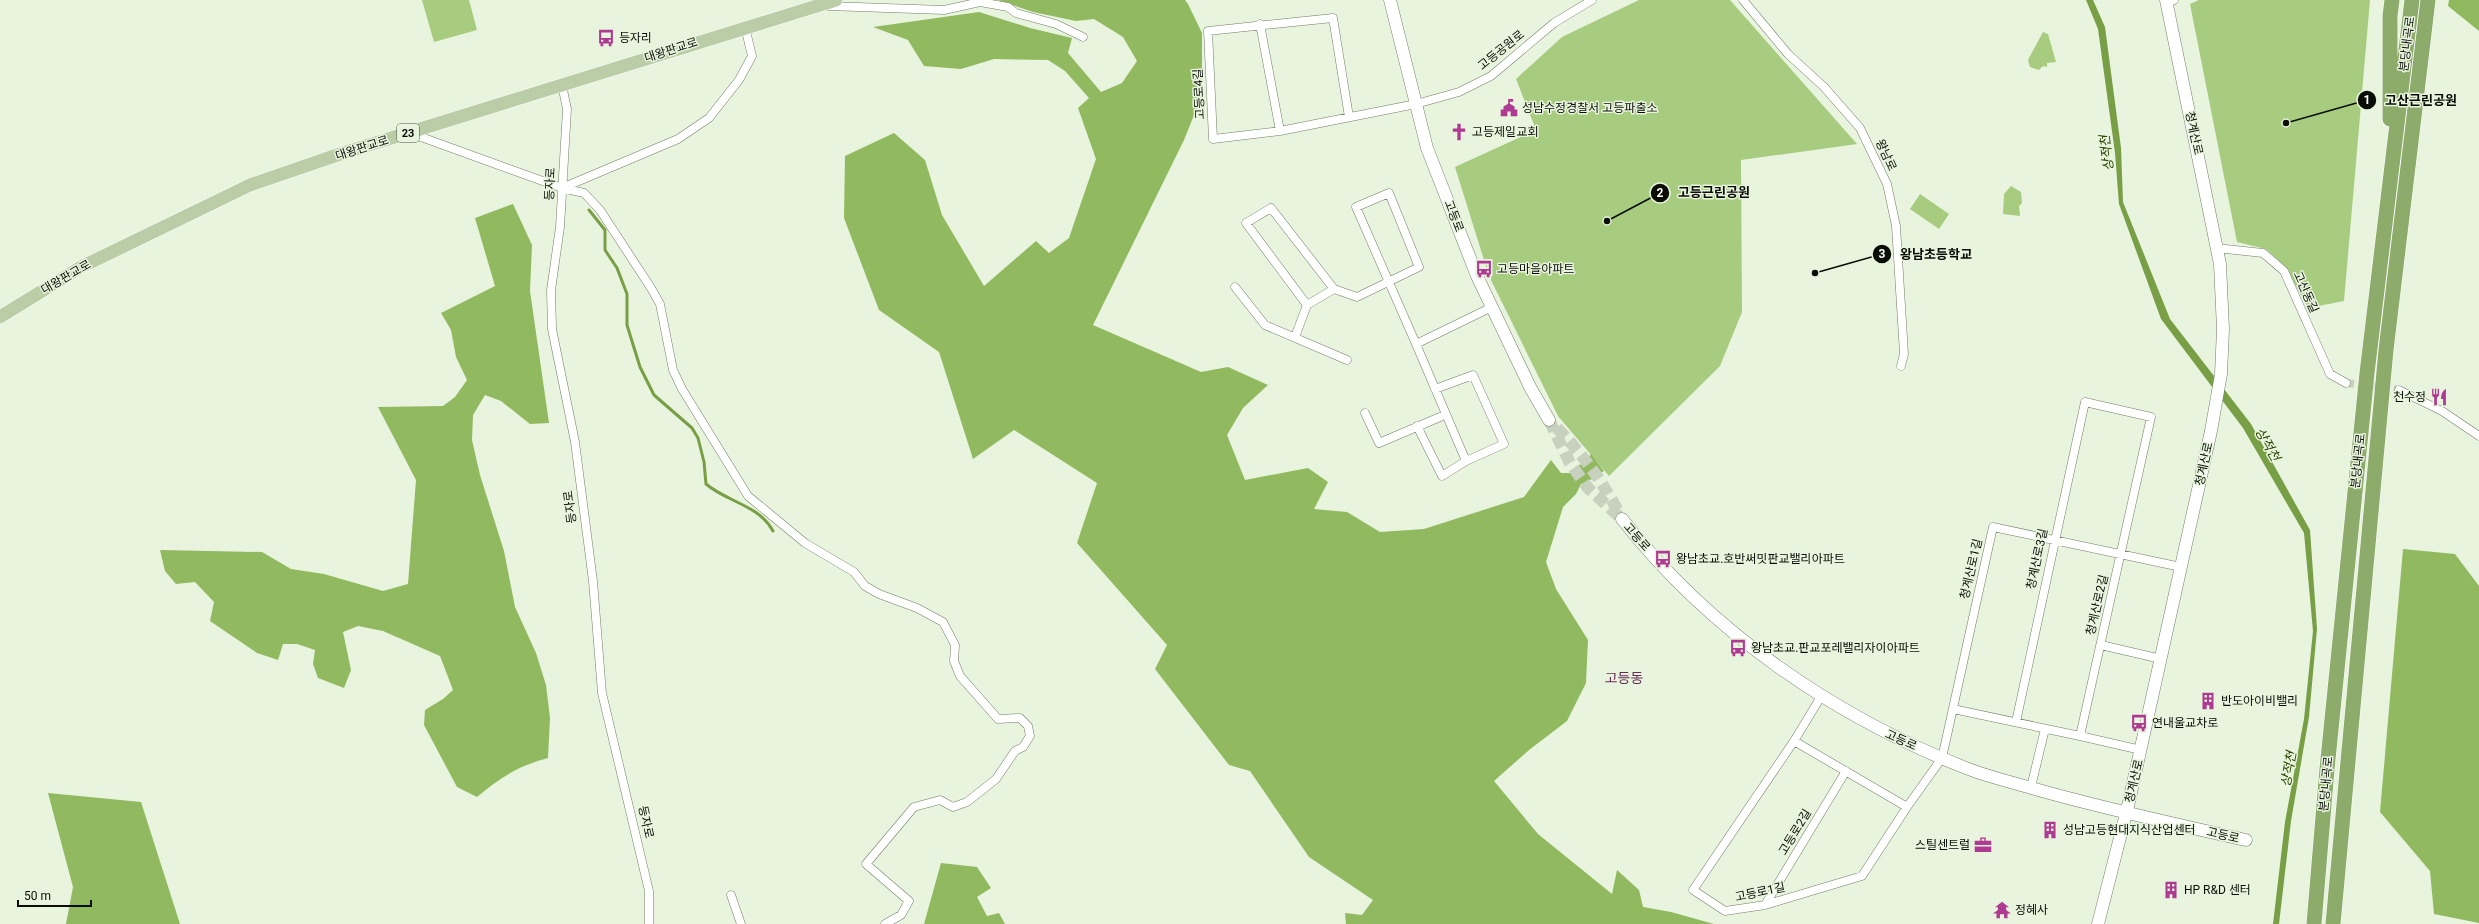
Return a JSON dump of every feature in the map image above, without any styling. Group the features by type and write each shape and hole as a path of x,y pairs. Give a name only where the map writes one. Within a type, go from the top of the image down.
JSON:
{"highway":[{"path":"2390,180 2390,16 2392,0"},
{"name":"분당내곡로","path":"2314,924 2348,552 2412,0"},
{"name":"분당내곡로","path":"2333,924 2386,350 2428,0"},
{"path":"2405,182 2434,0"}],"main road":[{"name":"대왕판교로","path":"0,317 81,267 250,185 410,132 815,5 836,0"}],"street":[{"name":"고등로","path":"1390,0 1427,148 1477,276 1530,387 1549,420"},
{"name":"고등공원로","path":"1416,104 1459,92 1491,76 1554,23 1592,0"},
{"name":"왕남로","path":"1743,0 1788,54 1824,86 1860,128 1887,184 1896,226 1904,354 1901,366"},
{"name":"청계산로","path":"2098,924 2127,812 2211,431 2221,374 2223,329 2220,264 2169,1"},
{"path":"815,5 944,10 980,2 1008,7 1016,13 1056,24 1083,37"},
{"name":"고등로4길","path":"1349,117 1333,18 1260,24 1208,32 1213,139 1280,131 1416,104"},
{"path":"1260,24 1280,131"},
{"path":"562,188 678,140 709,118 739,80 752,56 745,27"},
{"name":"등자로","path":"562,85 567,109 560,227 551,290 552,329 575,442 593,581 602,693 649,891 650,924"},
{"path":"410,132 562,188 584,193 600,210 660,304 673,370 682,389 748,496 805,543 854,572 865,586 880,594 917,608 943,622 955,645 954,661 960,676 998,719 1020,718 1028,726 1030,736 1023,746 1015,751 992,783 967,802 953,807 940,800 914,807 866,864 909,901 901,915 885,924"},
{"path":"1307,305 1246,224 1271,208 1334,289 1357,297 1388,282 1419,267 1389,193 1356,207 1388,282 1416,344 1466,461"},
{"name":"고산동길","path":"2216,248 2263,253 2284,271 2330,374 2346,383"},
{"path":"1235,287 1265,325 1347,360"},
{"path":"1295,337 1307,305 1334,289"},
{"path":"1416,344 1492,307"},
{"path":"1417,426 1442,476 1466,461 1504,444 1473,375 1435,389"},
{"path":"2399,390 2442,411 2479,436"},
{"name":"청계산로3길","path":"2016,722 2054,540 2085,402"},
{"name":"청계산로2길","path":"2080,736 2151,417 2085,402"},
{"path":"1365,413 1379,443 1440,417"},
{"name":"고등로","path":"1622,519 1686,591 1750,646 1822,695 1880,731 1967,769 2127,812 2246,840"},
{"name":"청계산로1길","path":"1942,758 1993,527 2181,567"},
{"path":"2100,645 2161,659"},
{"name":"고등로1길","path":"1822,695 1794,741 1693,890 1725,911 1765,905 1862,876 1942,758"},
{"path":"1953,708 2140,750"},
{"path":"2031,787 2045,729"},
{"path":"1794,741 1908,807"},
{"name":"고등로2길","path":"1765,905 1846,771"},
{"path":"731,895 740,924"}],"shaded area":[{"path":"422,0 469,0 477,30 434,42"},
{"path":"998,0 1185,0 1188,4 1202,33 1202,95 1184,140 1093,325 1201,372 1228,367 1268,385 1243,408 1227,435 1245,480 1308,468 1328,482 1314,509 1347,512 1380,532 1424,529 1524,497 1551,460 1561,473 1571,473 1587,460 1591,454 1604,471 1588,482 1581,484 1576,494 1563,507 1546,562 1556,589 1588,640 1586,683 1567,721 1529,750 1494,781 1538,834 1612,894 1617,870 1639,890 1643,907 1671,912 1714,924 1346,924 1345,913 1362,915 1373,900 1309,857 1250,771 1229,765 1155,669 1167,645 1077,543 1097,483 1014,430 973,459 939,352 879,310 844,218 845,156 894,133 925,160 942,215 984,286 1036,241 1049,253 1069,238 1096,159 1078,108 1089,98 1065,71 1048,60 994,59 961,69 924,66 908,40 873,27 979,12 1030,28 1072,38 1068,53 1101,92 1122,83 1137,61 1123,37 1094,19 1076,21 1033,12"},
{"path":"1639,0 1730,0 1857,144 1741,160 1742,312 1720,366 1609,476 1558,416 1489,276 1455,167 1536,130 1516,79 1562,37"},
{"path":"2086,0 2093,0 2105,27 2121,148 2123,202 2170,319 2251,424 2310,530 2317,629 2309,717 2291,821 2279,924 2273,924 2285,822 2304,719 2313,631 2304,533 2243,428 2161,319 2119,204 2115,153 2098,29"},
{"path":"2199,0 2370,0 2344,301 2308,308 2284,265 2266,249 2237,242 2190,4"},
{"path":"2449,0 2479,0 2479,31 2448,6"},
{"path":"2043,32 2048,34 2056,62 2047,63 2047,67 2043,66 2039,70 2030,67 2028,60"},
{"path":"2011,186 2021,192 2022,203 2019,206 2020,216 2003,214 2004,194"},
{"path":"1920,194 1949,214 1939,229 1910,209"},
{"path":"513,204 532,245 530,291 549,423 530,424 501,401 485,395 473,415 472,440 480,475 504,551 515,607 536,653 546,685 550,718 548,758 537,761 510,773 477,797 457,787 424,725 425,710 443,699 453,690 440,656 383,631 358,626 343,632 351,670 344,688 318,678 313,664 315,650 297,644 283,644 278,660 257,653 210,621 214,602 195,582 176,584 165,571 160,550 262,552 291,569 324,574 383,591 408,584 416,480 378,407 443,406 455,397 467,380 456,357 451,330 441,313 495,286 475,218"},
{"path":"2403,549 2455,554 2479,586 2479,923 2434,914 2430,871 2380,812"},
{"path":"48,793 141,802 180,924 66,924 73,887"},
{"path":"941,863 977,867 991,888 977,897 987,916 999,913 1005,924 924,924"}],"waterway":[{"path":"589,210 605,230 605,250 617,268 627,294 627,325 640,367 654,395 692,428 698,438 704,462 706,484 714,490 760,515 773,531"}],"tunnel":[{"path":"2346,383 2399,390"},
{"path":"1549,420 1570,463 1588,488 1622,519"},
{"path":"1557,428 1590,467 1605,488 1618,511"}],"place":[{"name":"등자리","path":"606,38"},
{"name":"성남수정경찰서 고등파출소","path":"1509,108"},
{"name":"고산근린공원","path":"2286,123"},
{"name":"고등제일교회","path":"1459,132"},
{"name":"고등근린공원","path":"1607,221"},
{"name":"고등마을아파트","path":"1484,269"},
{"name":"왕남초등학교","path":"1815,273"},
{"name":"천수정","path":"2439,397"},
{"name":"왕남초교.호반써밋판교밸리아파트","path":"1663,559"},
{"name":"왕남초교.판교포레밸리자이아파트","path":"1738,648"},
{"name":"반도아이비밸리","path":"2208,701"},
{"name":"연내울교차로","path":"2139,723"},
{"name":"성남고등현대지식산업센터","path":"2050,830"},
{"name":"스틸센트럴","path":"1983,845"},
{"name":"HP R&D 센터","path":"2171,890"},
{"name":"정혜사","path":"2002,910"}],"district":[{"name":"고등동","path":"1624,678"}],"water label":[{"name":"상적천","path":"2106,153"},
{"name":"상적천","path":"2268,444"},
{"name":"상적천","path":"2288,769"}]}
